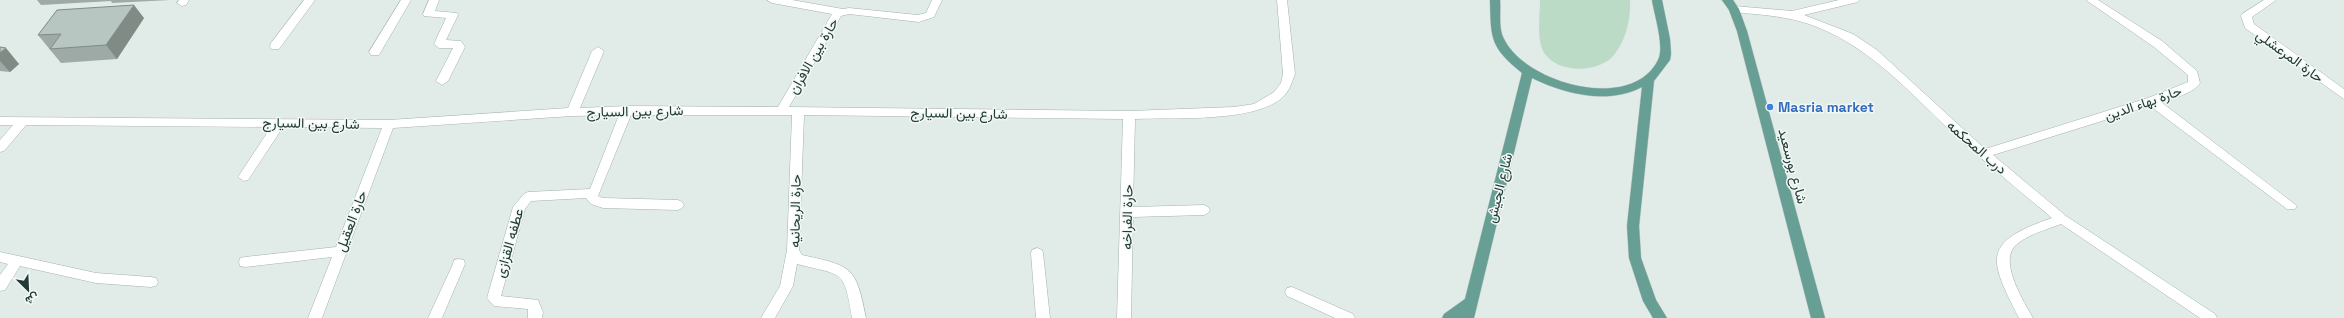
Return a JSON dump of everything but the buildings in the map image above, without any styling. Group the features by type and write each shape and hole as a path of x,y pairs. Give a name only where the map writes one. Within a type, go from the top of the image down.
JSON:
{"main road":[{"path":"1495,0 1497,39 1504,51 1528,73 1557,85 1583,91 1620,90 1649,78 1665,59 1665,47 1657,0"},
{"name":"شارع بورسعيد","path":"1730,5 1742,31 1818,318"},
{"name":"شارع الجيش","path":"1467,318 1528,73"},
{"path":"1649,78 1634,226 1634,258 1650,301 1660,318"},
{"path":"1449,318 1470,303"}],"street":[{"path":"276,46 310,0"},
{"path":"375,52 406,0"},
{"path":"434,0 428,14 453,15 439,44 457,44 460,47 442,81"},
{"path":"772,0 842,12"},
{"name":"حارة بين الافران","path":"781,111 837,14 842,12 919,19 930,15 937,0"},
{"name":"شارع بين السيارج","path":"0,121 389,124 572,112 627,110 1129,115 1234,111 1257,107 1268,102 1278,95 1286,84 1289,74 1282,0"},
{"path":"1791,14 1854,0"},
{"name":"حارة بهاء الدين","path":"1983,154 2152,101 2187,88 2194,83 2193,74 2158,44 2091,0"},
{"name":"حارة المرعشلي","path":"2271,0 2246,16 2249,26 2344,95"},
{"name":"درب المحكمه","path":"1730,5 1791,14 1821,24 1849,37 1873,53 1983,154 2062,219 2210,318"},
{"path":"572,112 598,51"},
{"path":"2152,101 2291,206"},
{"path":"590,194 597,190 627,110"},
{"name":"حارة الريحانيه","path":"798,111 793,250 798,259 841,269 849,276 854,286 859,318"},
{"name":"حارة الفراخه","path":"1124,318 1129,115"},
{"path":"0,148 24,121"},
{"path":"244,178 280,123"},
{"name":"حارة العقيل","path":"315,318 389,124"},
{"name":"عطفه القزازى","path":"535,318 536,312 533,304 499,302 494,298 519,207 528,197 590,194 595,201 603,202 678,205"},
{"path":"1127,212 1204,210"},
{"path":"2026,318 2005,274 2002,257 2009,243 2062,219"},
{"path":"768,318 786,286 793,250"},
{"path":"244,262 340,251"},
{"path":"1037,253 1044,318"},
{"path":"0,257 96,278 151,282"},
{"path":"0,286 17,260"},
{"path":"435,318 459,264"},
{"path":"1292,292 1348,318"}],"green space":[{"path":"1540,0 1630,0 1629,22 1622,43 1614,55 1607,61 1589,68 1569,68 1551,61 1542,49 1540,42"}],"place":[{"name":"Masria market","path":"1770,107"}]}
